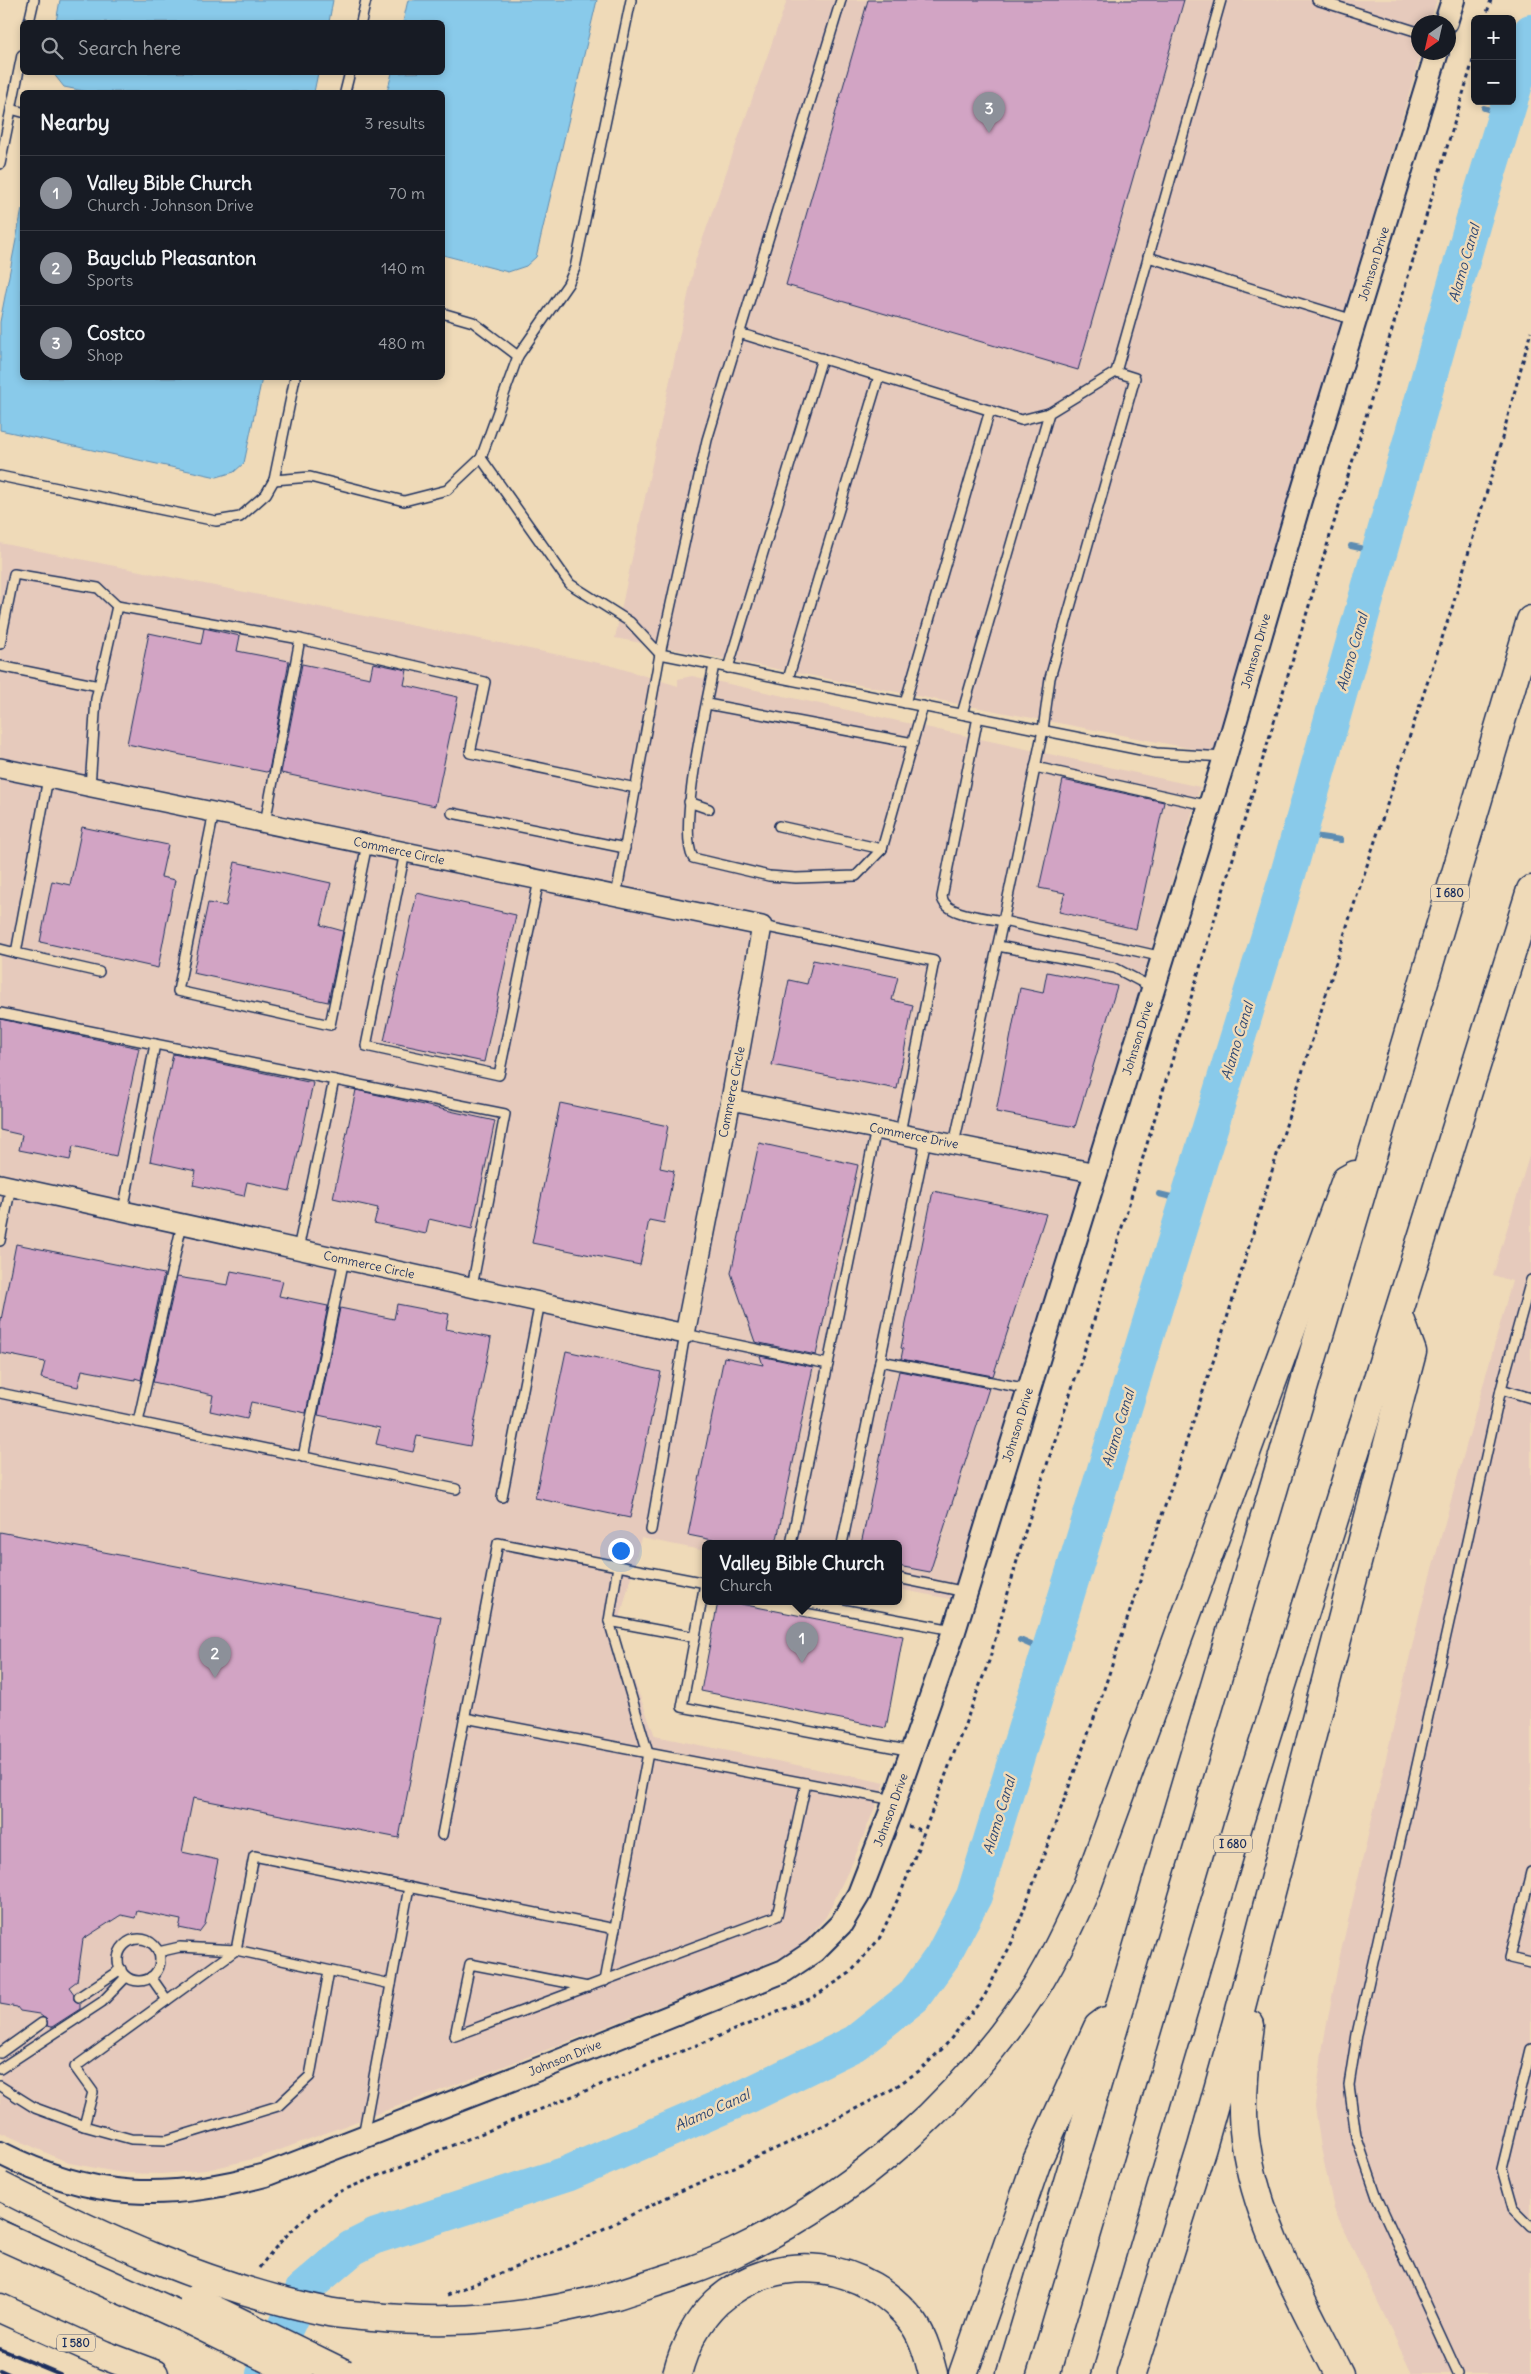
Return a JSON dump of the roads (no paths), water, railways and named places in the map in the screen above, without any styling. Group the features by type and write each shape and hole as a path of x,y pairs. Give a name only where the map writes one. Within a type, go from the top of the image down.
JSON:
{"highway":[{"name":"I 680","path":"1012,2374 1531,620"},
{"name":"I 680","path":"1076,2374 1238,1825 1531,890"},
{"path":"0,2186 137,2252 206,2280 326,2312 411,2320 468,2320 568,2309 616,2295 676,2276 732,2254 789,2224 845,2188 936,2112 972,2074 1006,2030 1036,1986 1064,1938 1087,1886 1346,1180 1369,1166"},
{"path":"1131,2374 1202,2147 1288,1834 1412,1352 1398,1316"},
{"path":"1288,1834 1250,2026 1244,2098 1245,2137 1252,2179 1264,2220 1339,2374"},
{"path":"963,2374 1037,2161 1098,2027 1118,2011"},
{"path":"0,2201 344,2374"},
{"path":"0,2234 211,2330 299,2374"},
{"path":"677,2374 683,2352 696,2327 717,2302 743,2284 777,2270 817,2268 857,2277 891,2297 915,2326 928,2353 933,2374"},
{"name":"I 580","path":"0,2308 96,2351 154,2374"}],"street":[{"path":"1448,15 1453,0"},
{"name":"Johnson Drive","path":"0,2154 25,2166 70,2182 114,2191 167,2193 218,2187 265,2175 784,1971 814,1951 841,1924 859,1894 895,1800 954,1631 1226,757 1300,500 1435,60"},
{"name":"Commerce Circle","path":"0,768 762,926 732,1100 685,1334 6,1185"},
{"name":"Commerce Drive","path":"732,1100 1096,1173"}],"lane":[{"path":"29,20 34,0"},
{"path":"361,20 366,0"},
{"path":"274,480 310,477 404,501 447,490 481,458 518,356 568,284 574,268 631,0"},
{"path":"616,896 660,654 707,440 841,0"},
{"path":"739,333 1021,420 1049,413 1116,372 1221,0"},
{"path":"1317,0 1411,30"},
{"path":"0,164 20,65"},
{"path":"346,90 349,75"},
{"path":"11,109 20,111"},
{"path":"1148,258 1356,321"},
{"path":"445,314 473,322 518,356"},
{"path":"728,668 822,358"},
{"path":"954,1144 1043,730 1050,678 1135,378 1116,372"},
{"path":"788,679 879,376"},
{"path":"0,476 216,521 240,517 266,494 274,480 295,380"},
{"path":"905,703 990,410"},
{"path":"962,714 1049,413"},
{"path":"481,458 570,584 630,622 660,654 1156,753 1226,757"},
{"path":"0,644 14,574 98,588 117,606 300,639 485,682 470,753 636,788"},
{"path":"90,787 99,686 117,606"},
{"path":"265,823 300,639"},
{"path":"714,665 689,802 689,850 693,858 770,876 796,878 856,876 882,849 923,706"},
{"path":"0,666 99,686"},
{"path":"707,704 913,744"},
{"path":"978,717 942,897 945,906 952,911 1163,957"},
{"path":"1035,767 1210,806"},
{"path":"16,953 48,778"},
{"path":"689,802 708,809"},
{"path":"214,812 178,992 330,1025 367,844"},
{"path":"452,813 625,848"},
{"path":"779,826 882,849"},
{"path":"405,852 366,1046 499,1075 539,880"},
{"path":"762,926 934,962 900,1133"},
{"path":"998,946 1115,968 1153,989"},
{"path":"0,949 99,972"},
{"path":"0,1013 505,1114 472,1287"},
{"path":"123,1211 155,1044"},
{"path":"298,1249 334,1080"},
{"path":"792,1540 876,1129"},
{"path":"843,1540 926,1139"},
{"path":"0,1241 6,1185"},
{"path":"138,1422 182,1224"},
{"path":"303,1457 344,1259"},
{"path":"1458,2374 1378,2200 1356,2136 1349,2085 1357,2034 1501,1389 1531,1280"},
{"path":"502,1498 540,1302"},
{"path":"651,1530 685,1334 828,1364"},
{"path":"880,1361 1029,1389"},
{"path":"1501,1389 1531,1398"},
{"path":"0,1393 456,1489"},
{"path":"442,1835 498,1543 702,1582"},
{"path":"605,1981 648,1753 609,1621 618,1566"},
{"path":"902,1579 966,1592"},
{"path":"702,1599 682,1707 912,1751"},
{"path":"820,1605 954,1631"},
{"path":"609,1621 695,1637"},
{"path":"465,1718 895,1800"},
{"path":"588,1986 470,1964 455,2036 777,1916 806,1783"},
{"path":"84,2126 92,2092 75,2067 236,1950 254,1856 614,1929"},
{"path":"1531,1872 1510,1958 1531,1963"},
{"path":"363,2136 409,1887"},
{"path":"144,1940 151,1943 158,1952 159,1967 150,1977 138,1981 126,1977 121,1969 118,1958 120,1951 130,1941 144,1940"},
{"path":"158,1952 180,1947 236,1950 391,1984"},
{"path":"79,1997 121,1969"},
{"path":"0,2086 35,2108 84,2126 131,2138 167,2140 278,2106 310,2076 329,1970"},
{"path":"0,2069 102,2002 126,1977"},
{"path":"150,1977 167,2000"},
{"path":"0,2053 42,2023"},
{"path":"1531,2050 1502,2169 1513,2208 1531,2226"}],"water":[{"path":"60,0 333,0 329,20 56,20"},
{"path":"408,0 597,0 536,257 526,266 508,272 445,256 445,90 388,90 391,75 445,75 445,20 403,20"},
{"path":"55,75 318,75 314,90 79,90 64,87"},
{"path":"20,219 20,380 262,380 244,463 234,472 217,477 0,430 0,322"}],"waterway":[{"name":"Alamo Canal","path":"1516,81 1531,32"},
{"name":"Alamo Canal","path":"264,2374 303,2290 352,2248 376,2236 567,2174 749,2095 855,2043 913,1997 942,1957 974,1896 1288,874 1473,222 1509,105"},
{"path":"1484,108 1506,115"},
{"path":"1351,546 1379,552"},
{"path":"1300,834 1341,840"},
{"path":"1159,1194 1188,1201"},
{"path":"1020,1640 1049,1653"}],"railway":[{"path":"0,2349 60,2374"},
{"path":"0,2370 9,2374"}],"place":[{"name":"Costco","path":"989,133"},
{"name":"Valley Bible Church","path":"802,1663"},
{"name":"Bayclub Pleasanton","path":"215,1678"}]}
